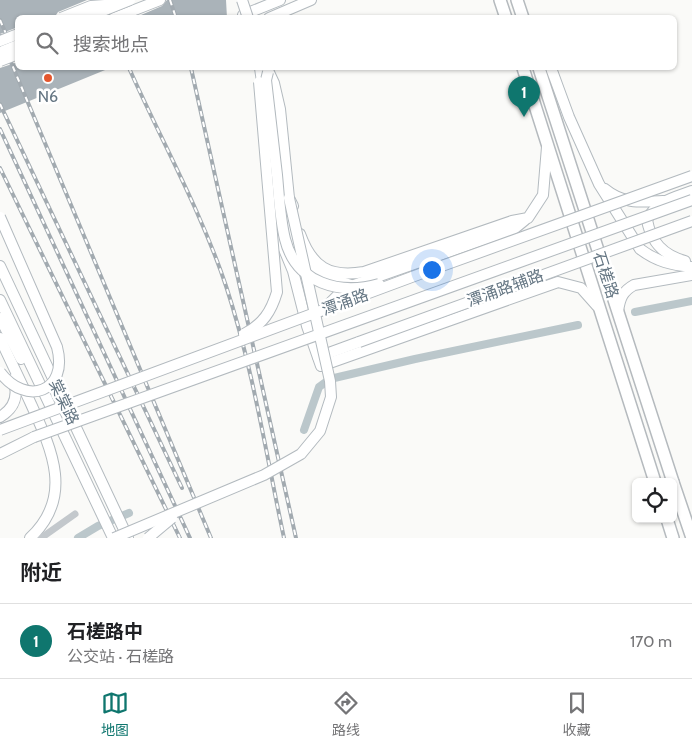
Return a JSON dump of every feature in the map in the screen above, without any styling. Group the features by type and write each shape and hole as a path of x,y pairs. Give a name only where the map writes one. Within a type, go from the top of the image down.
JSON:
{"main road":[{"path":"92,15 130,0"},
{"path":"122,15 160,0"},
{"path":"240,0 248,15"},
{"path":"250,15 280,0"},
{"path":"272,15 280,5 290,0"},
{"path":"276,15 311,0"},
{"path":"500,0 505,15"},
{"path":"517,0 522,15"},
{"path":"68,15 90,6 118,4"},
{"path":"0,41 15,35"},
{"path":"0,52 15,46"},
{"path":"0,61 15,55"},
{"path":"208,352 260,324 268,316 277,292 259,82 263,70"},
{"path":"264,70 285,240 298,266 310,278 337,288 373,286 428,271"},
{"path":"264,70 291,242 299,258 316,270 329,278 354,285"},
{"path":"264,70 281,242 293,272 307,326 321,366 558,282 581,288 599,309"},
{"path":"112,536 193,506 291,461 311,444 320,431 325,418 331,397 328,365 290,198 280,109 274,83 265,70"},
{"name":"石槎路","path":"524,70 654,478"},
{"name":"石槎路","path":"540,70 672,478"},
{"path":"552,70 598,184 640,249 650,257 667,264 692,267"},
{"path":"307,326 337,296 354,285 514,229 528,218 543,195 548,144"},
{"name":"潭涌路","path":"0,430 428,271 692,176"},
{"path":"598,184 615,198 632,202 663,201"},
{"path":"692,191 663,201 652,209 647,220 654,241 660,249 674,258 692,262"},
{"path":"290,198 304,244 309,254 324,269 347,275 364,272 512,221 528,218"},
{"name":"潭涌路","path":"0,449 692,200"},
{"path":"0,217 57,347 60,366 51,384 36,392 18,389 8,382 0,349"},
{"name":"潭涌路辅路","path":"318,357 692,221"},
{"name":"棠棠路","path":"0,266 128,538"},
{"path":"618,312 620,299 626,289 634,285 692,275"},
{"name":"棠棠路","path":"0,300 112,536"},
{"path":"0,318 51,422 67,442"},
{"path":"0,338 51,447 54,466 55,490 52,505 42,527 30,538"},
{"path":"0,417 10,408 17,395 5,371"},
{"path":"5,371 54,466"},
{"path":"0,454 34,437"},
{"name":"石槎路","path":"677,494 692,538"},
{"path":"148,538 157,528 193,506"},
{"path":"668,523 673,538"}],"street":[{"path":"41,538 75,514"}],"building":[{"path":"0,0 87,0 58,12 56,15 15,15 15,28 0,34"},
{"path":"167,0 226,0 227,15 141,15 162,6"},
{"path":"15,63 15,70 105,70 0,113 0,68"}],"waterway":[{"path":"635,312 692,301"},
{"path":"304,430 319,387 330,379 578,325"},
{"path":"78,538 98,526 129,513"}],"railway":[{"path":"101,0 108,15"},
{"path":"170,0 175,15"},
{"path":"0,20 10,43"},
{"path":"0,36 211,538"},
{"path":"130,70 193,203 226,286 244,348 284,538"},
{"path":"191,70 296,538"},
{"path":"0,104 182,488"},
{"path":"0,129 190,538"},
{"path":"0,168 180,538"}],"place":[{"name":"N6","path":"48,78"},
{"name":"石槎路中","path":"524,117"}]}
